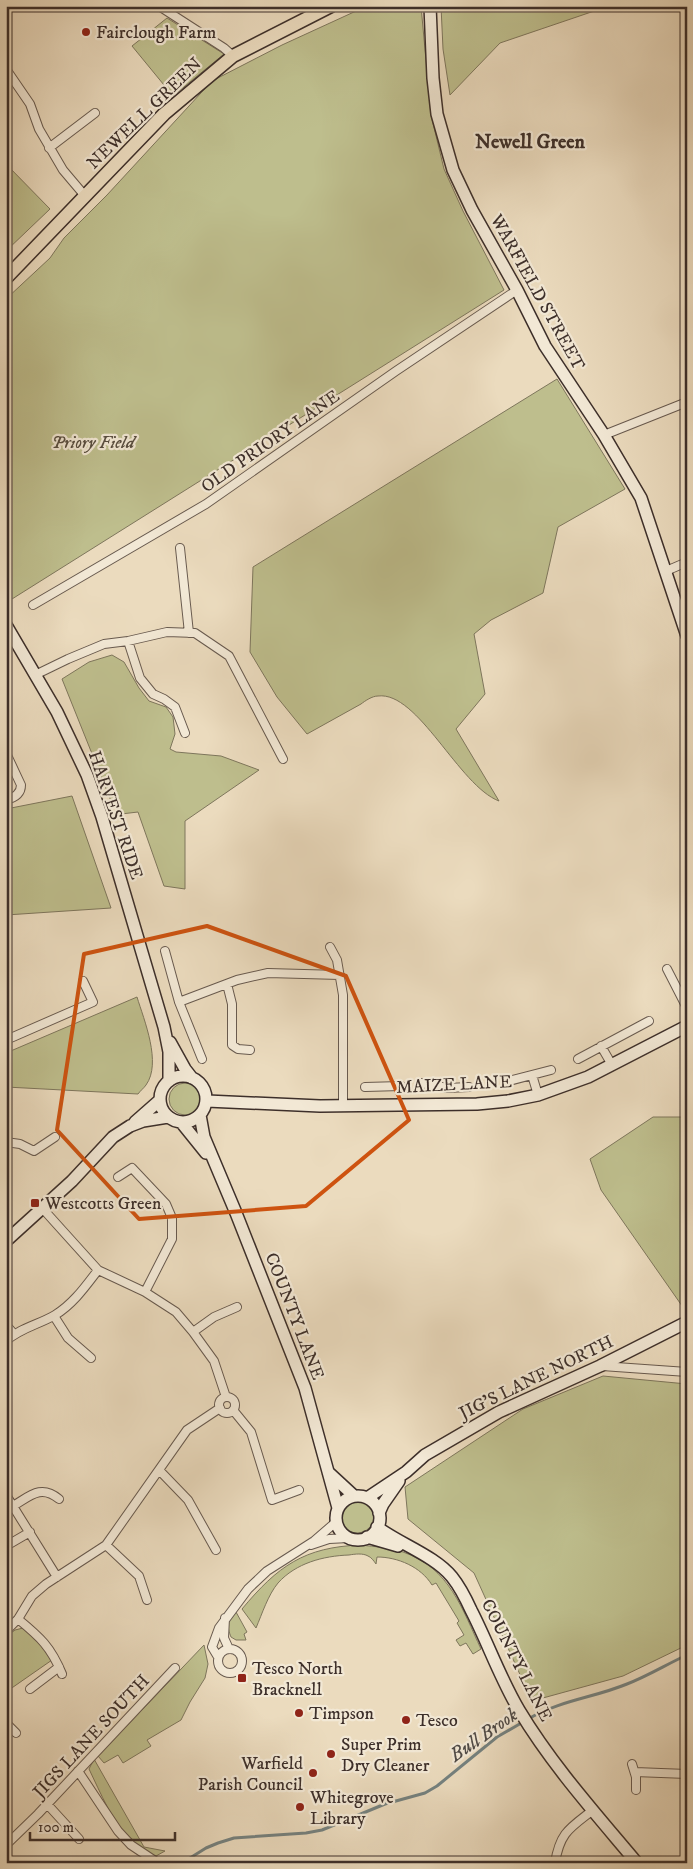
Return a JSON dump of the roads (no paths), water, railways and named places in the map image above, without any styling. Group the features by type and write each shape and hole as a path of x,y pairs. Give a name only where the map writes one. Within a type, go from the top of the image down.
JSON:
{"main road":[{"name":"NEWELL GREEN","path":"6,278 164,114 232,56 331,6"}],"street":[{"path":"159,6 224,48 232,56"},
{"name":"WARFIELD STREET","path":"430,6 433,78 437,114 453,170 472,210 517,290 545,346 604,435 641,498 687,636"},
{"path":"6,69 30,104 39,129 49,148 63,170 85,196"},
{"path":"49,148 95,114"},
{"name":"OLD PRIORY LANE","path":"33,605 206,504 396,371 517,290"},
{"path":"604,435 687,402"},
{"path":"180,548 189,633"},
{"path":"666,570 687,562"},
{"name":"HARVEST RIDE","path":"6,626 57,712 87,775 102,817 164,1027 173,1050 192,1078"},
{"path":"36,675 104,644 128,641 167,632 195,633 229,656 283,759"},
{"path":"128,641 140,678 153,694 175,707 185,732"},
{"path":"6,753 21,785 21,790 17,795 6,800"},
{"path":"330,946 337,960 343,995 343,1105"},
{"path":"165,951 179,1002 202,1060"},
{"path":"667,969 687,1008"},
{"path":"179,1002 227,984 268,973 340,975"},
{"path":"6,1040 93,1002 83,982"},
{"path":"227,984 232,1004 232,1044 238,1049 250,1050"},
{"path":"578,1059 650,1021"},
{"name":"MAIZE LANE","path":"206,1101 320,1106 477,1104 538,1095 588,1077 687,1026"},
{"name":"HARVEST RIDE","path":"164,1027 169,1052 169,1081"},
{"path":"601,1046 612,1065"},
{"path":"505,1082 551,1070"},
{"path":"532,1075 538,1095"},
{"path":"130,1126 143,1121 168,1117 181,1122 191,1121 200,1116 206,1101 204,1088 192,1078 183,1076 169,1081 162,1090 160,1100 162,1109 168,1117"},
{"path":"421,1084 447,1088 469,1087"},
{"path":"365,1087 401,1086"},
{"path":"386,1087 386,1105"},
{"path":"446,1104 447,1088"},
{"path":"6,1241 72,1181 105,1144 130,1126 160,1100"},
{"name":"COUNTY LANE","path":"200,1116 204,1138 305,1388 338,1508"},
{"name":"COUNTY LANE","path":"181,1122 206,1154 220,1176"},
{"path":"6,1142 20,1144 34,1151 55,1137"},
{"path":"118,1178 132,1168 166,1204 172,1218 172,1239 145,1292"},
{"path":"43,1209 98,1270 145,1292 176,1312 214,1361 226,1397 233,1400 235,1406 232,1410 226,1413 220,1408"},
{"path":"6,1342 14,1334 54,1316 80,1295 98,1270"},
{"path":"193,1332 214,1317 237,1307"},
{"path":"54,1316 68,1338 91,1358"},
{"name":"JIG'S LANE NORTH","path":"367,1498 406,1472 425,1455 499,1412 600,1366 687,1322"},
{"path":"6,1325 14,1334"},
{"path":"600,1366 687,1372"},
{"path":"6,1630 18,1619 32,1596 106,1545 160,1471 187,1430 220,1408 221,1400 226,1397"},
{"path":"232,1410 252,1432 272,1500 299,1490"},
{"path":"160,1471 188,1500 216,1550"},
{"path":"328,1472 354,1496"},
{"name":"JIG'S LANE NORTH","path":"379,1513 391,1491 406,1472"},
{"path":"13,1506 38,1491 50,1492 59,1499"},
{"path":"6,1495 57,1577"},
{"path":"302,1548 329,1539 366,1538 373,1533 377,1527 379,1513 375,1504 367,1498 354,1496 343,1501 338,1508 336,1522 343,1534 349,1538"},
{"path":"218,1657 224,1650 236,1651 241,1656 242,1665 238,1671 233,1673 224,1672 218,1665 218,1657 212,1647 218,1628 248,1589 267,1571 302,1548 336,1522"},
{"name":"COUNTY LANE","path":"377,1527 438,1564 452,1577 463,1593 518,1709 545,1749 637,1863"},
{"path":"6,1546 30,1532"},
{"name":"COUNTY LANE","path":"366,1538 416,1552"},
{"path":"106,1545 139,1576 147,1600"},
{"path":"225,1618 224,1638 228,1649"},
{"path":"18,1619 43,1640 61,1670 30,1689"},
{"name":"JIGS LANE SOUTH","path":"6,1845 175,1668"},
{"path":"6,1724 16,1733"},
{"path":"636,1790 634,1768 687,1774"},
{"path":"78,1771 118,1830 131,1845 158,1863"},
{"path":"47,1804 79,1839"},
{"path":"555,1863 557,1850 564,1833 593,1810"}],"waterway":[{"name":"Bull Brook","path":"528,1719 553,1707 627,1684 687,1655"},
{"name":"Bull Brook","path":"182,1863 206,1848 234,1838 306,1833 322,1830 385,1804 425,1793 437,1786 497,1737 523,1722"}],"place":[{"name":"Fairclough Farm","path":"86,32"},
{"name":"Westcotts Green","path":"35,1203"},
{"name":"Tesco North Bracknell","path":"242,1678"},
{"name":"Timpson","path":"299,1713"},
{"name":"Tesco","path":"406,1720"},
{"name":"Super Prim Dry Cleaner","path":"331,1754"},
{"name":"Warfield Parish Council","path":"313,1773"},
{"name":"Whitegrove Library","path":"300,1807"}],"district":[{"name":"Newell Green","path":"530,141"}],"park label":[{"name":"Priory Field","path":"93,442"}]}
